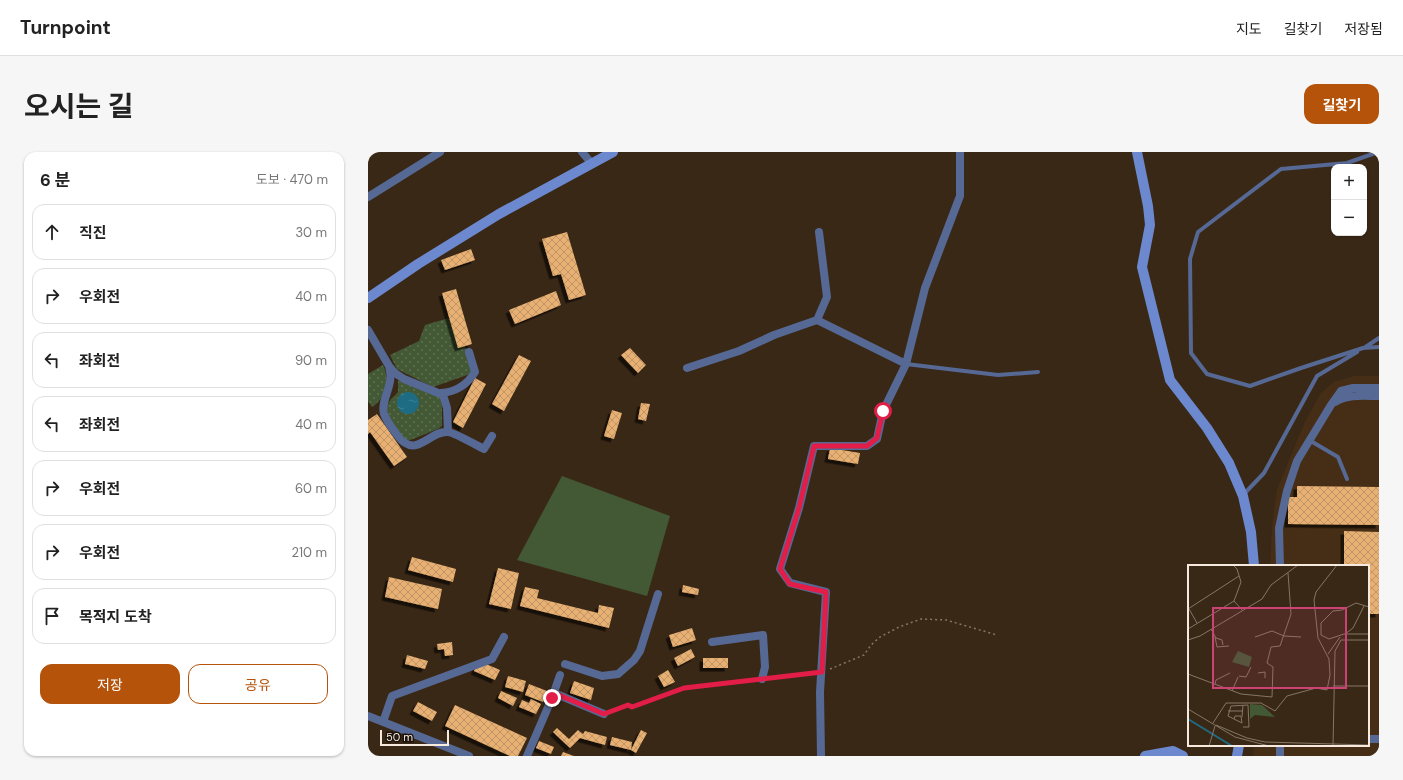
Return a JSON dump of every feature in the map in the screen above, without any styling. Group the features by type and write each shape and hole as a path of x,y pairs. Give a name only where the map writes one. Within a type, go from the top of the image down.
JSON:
{"street":[{"path":"368,197 440,152"},
{"path":"582,152 592,164"},
{"path":"368,298 418,264 499,214 613,152"},
{"path":"821,756 822,672 826,592 790,584 780,569 799,508 814,446 867,446 877,438 883,411 906,364 925,288 960,196 960,152"},
{"path":"1138,152 1150,225 1142,266 1170,380 1207,428 1225,457 1243,496 1251,532 1254,565"},
{"path":"687,368 739,351 774,335 816,320 827,297 819,232"},
{"path":"816,320 906,364"},
{"path":"368,330 392,374 384,404 384,412 387,421 403,443 413,446 430,440 438,434 448,432 484,449 492,436"},
{"path":"389,366 395,373 404,379 441,393 450,392 460,388 474,372 469,352"},
{"path":"1280,565 1280,528 1287,491 1297,461 1341,391 1353,388 1379,388"},
{"path":"441,393 446,402 448,432"},
{"path":"1331,405 1343,397 1379,396"},
{"path":"565,664 602,676 618,674 634,660 640,651 658,594"},
{"path":"712,642 763,635 765,667 762,679"},
{"path":"383,722 392,696 492,659 504,637"},
{"path":"527,756 554,693 560,675"},
{"path":"554,693 604,714"},
{"path":"368,716 468,756"},
{"path":"1237,756 1239,746"},
{"path":"1145,756 1173,751 1183,756"}],"lane":[{"path":"1378,152 1347,163 1281,169 1198,232 1190,259 1191,353 1207,374 1250,386 1363,348 1379,348"},
{"path":"1243,496 1264,473 1317,376 1379,338"},
{"path":"906,364 998,375 1038,372"},
{"path":"1309,440 1338,457 1347,479"}],"path":[{"path":"604,714 628,705 632,707 684,688 822,672 864,655 871,645 880,637 899,627 921,619 946,620 997,635"}],"shaded area":[{"path":"1354,376 1379,376 1379,756 1253,756 1254,746 1369,746 1369,565 1270,565 1272,528 1277,490 1304,424 1321,393 1334,382"}],"green space":[{"path":"449,318 458,347 465,346 473,373 433,387 397,369 390,355 419,341 425,325"},
{"path":"383,365 386,376 385,388 381,399 372,407 368,401 368,374"},
{"path":"400,380 413,387 439,395 442,405 442,425 440,428 408,441 398,431 391,422 387,412 387,407 398,392 398,381"},
{"path":"562,476 670,516 647,596 517,560"}],"water":[{"path":"408,392 416,395 419,403 416,411 408,414 400,411 397,403 400,395"}],"building":[{"path":"567,232 586,295 569,300 561,274 553,276 542,239"},
{"path":"471,249 475,260 445,270 441,260"},
{"path":"456,289 472,344 458,348 442,293"},
{"path":"556,291 561,305 515,324 509,310"},
{"path":"630,348 646,365 638,373 621,355"},
{"path":"519,355 531,361 504,411 492,404"},
{"path":"475,378 486,384 463,428 453,422"},
{"path":"641,403 650,404 646,421 638,419"},
{"path":"612,410 622,413 614,439 604,436"},
{"path":"377,414 407,457 394,466 370,432 368,434 368,420"},
{"path":"830,448 860,453 858,464 828,459"},
{"path":"1297,486 1379,487 1379,525 1288,524 1288,497 1297,497"},
{"path":"1344,531 1379,532 1379,614 1369,614 1369,565 1344,565"},
{"path":"412,557 456,569 453,582 408,570"},
{"path":"498,568 519,573 511,609 489,604"},
{"path":"389,577 442,589 438,609 385,597"},
{"path":"683,585 699,589 698,595 682,592"},
{"path":"525,587 539,590 537,598 598,613 599,605 614,608 609,628 520,606"},
{"path":"692,628 696,640 673,647 669,635"},
{"path":"452,642 453,655 445,656 444,649 438,650 437,644"},
{"path":"691,649 695,657 678,666 674,658"},
{"path":"407,655 428,661 425,669 405,664"},
{"path":"703,658 728,658 728,668 703,668"},
{"path":"479,661 500,670 495,680 474,671"},
{"path":"668,670 675,682 664,687 658,676"},
{"path":"508,676 526,681 523,692 505,687"},
{"path":"574,681 594,688 591,700 570,693"},
{"path":"529,684 547,691 543,702 525,695"},
{"path":"501,691 517,698 513,706 498,698"},
{"path":"531,699 541,704 536,714 519,707 522,700 529,703"},
{"path":"418,702 437,712 432,721 413,711"},
{"path":"455,705 527,738 518,756 510,756 445,726"},
{"path":"557,728 569,739 578,730 583,734 585,731 607,737 605,745 580,738 570,748 553,732"},
{"path":"641,730 647,733 636,753 631,750"},
{"path":"612,737 632,742 631,750 610,745"},
{"path":"539,741 554,747 551,754 536,748"},
{"path":"563,752 574,756 561,756"}],"route":[{"path":"552,698 554,693 604,714 628,705 632,707 675,690 684,688 822,672 826,592 790,584 780,569 799,508 814,446 867,446 877,438 883,411"}]}
